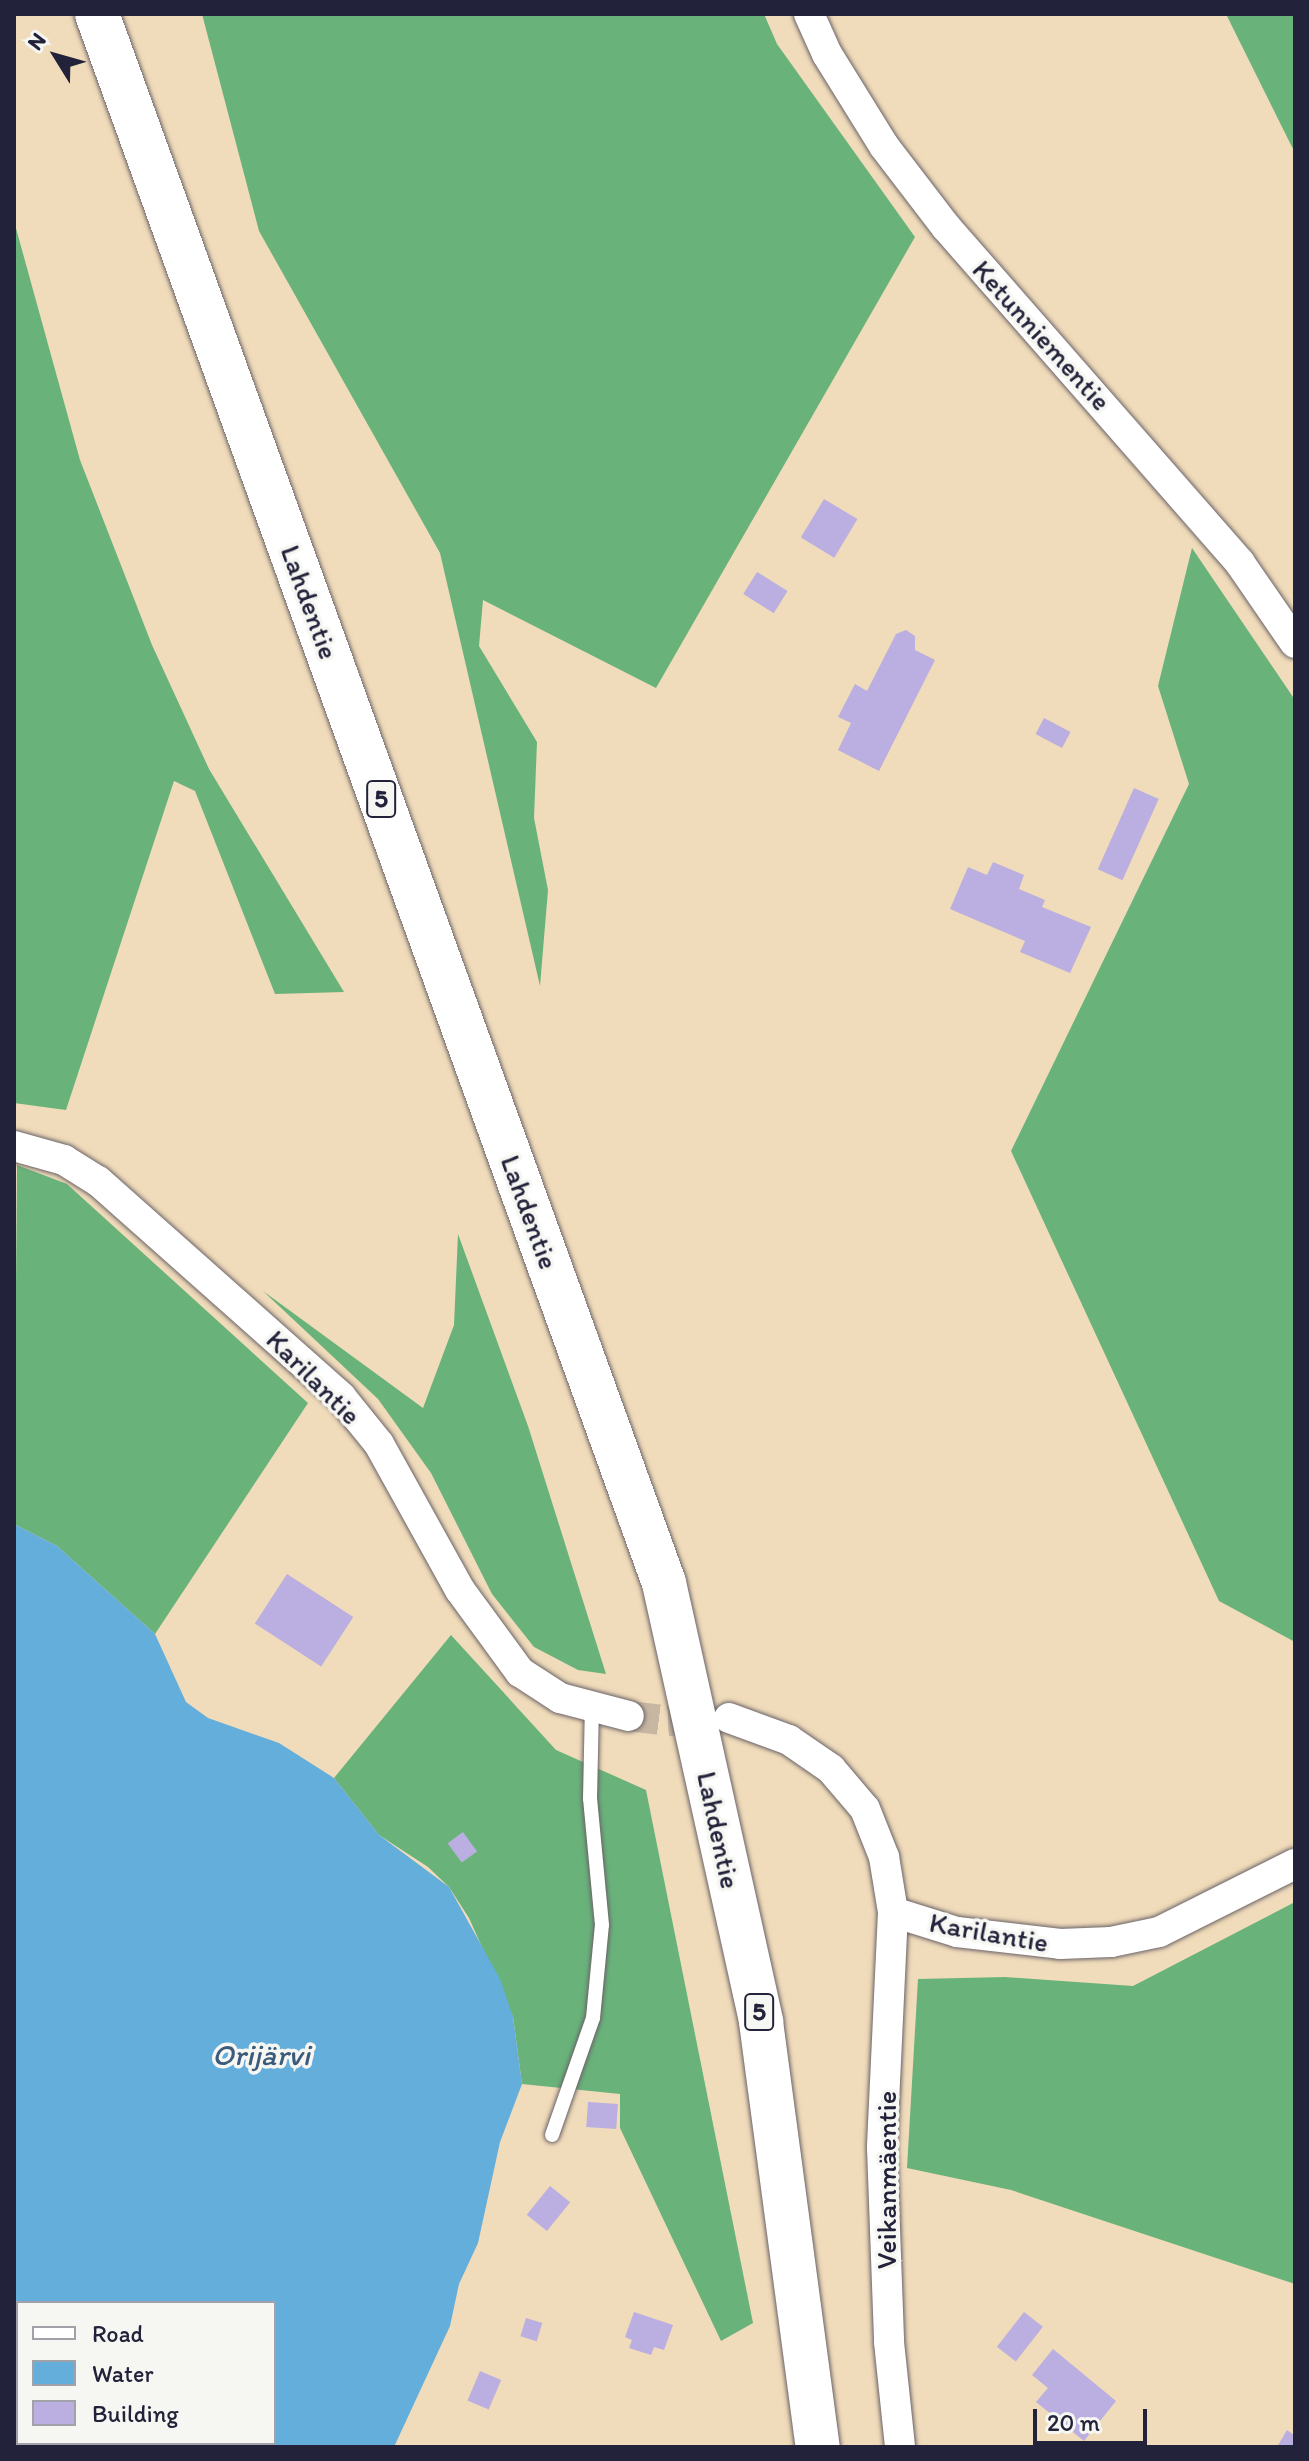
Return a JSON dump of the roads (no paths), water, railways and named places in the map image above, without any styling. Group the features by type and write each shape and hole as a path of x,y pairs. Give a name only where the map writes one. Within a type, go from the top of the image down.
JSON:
{"highway":[{"name":"Lahdentie","path":"97,14 664,1583 761,2022 818,2447"}],"street":[{"name":"Ketunniementie","path":"809,14 827,54 884,146 946,227 1240,563 1295,643"},
{"name":"Karilantie","path":"14,1146 64,1160 98,1181 341,1397 379,1444 495,1641 520,1672 560,1698 629,1716"},
{"name":"Karilantie","path":"729,1718 789,1740 831,1769 865,1809 884,1857 893,1912 957,1932 1060,1944 1111,1942 1159,1932 1295,1864"},
{"name":"Veikanmäentie","path":"893,1912 882,2148 889,2342 900,2447"}],"lane":[{"path":"552,2135 593,2018 602,1925 590,1799 592,1706"}],"water":[{"name":"Orijärvi","path":"14,1524 57,1546 155,1634 186,1702 208,1718 279,1743 334,1778 379,1835 449,1887 500,1979 513,2017 522,2084 500,2142 478,2243 459,2284 450,2326 394,2447 14,2447"}],"tunnel":[{"path":"629,1716 668,1721 711,1719"}]}
